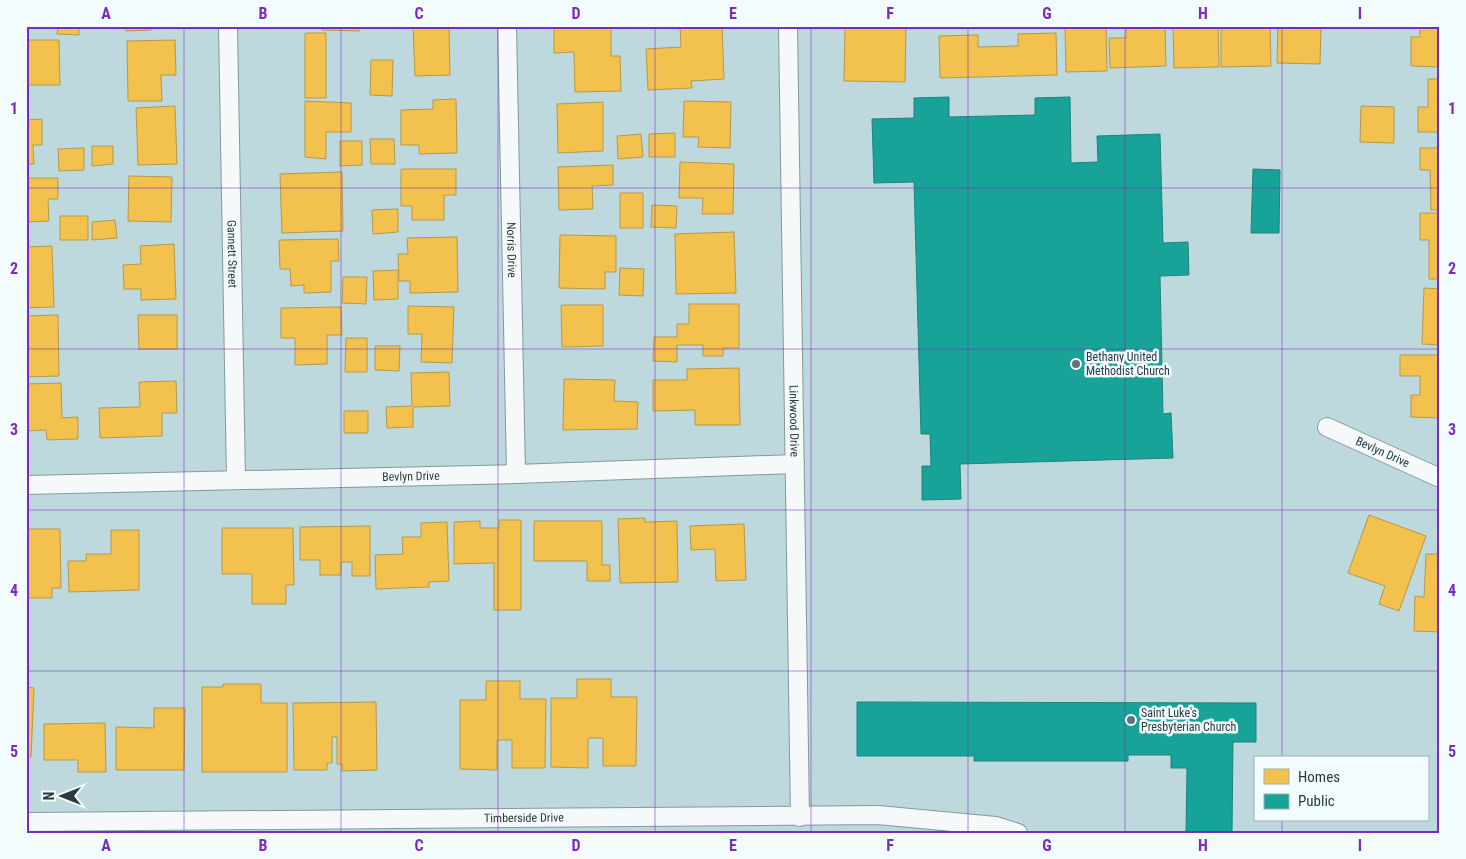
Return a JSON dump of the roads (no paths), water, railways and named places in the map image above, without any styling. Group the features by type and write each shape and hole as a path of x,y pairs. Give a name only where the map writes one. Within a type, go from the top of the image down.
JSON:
{"street":[{"name":"Gannett Street","path":"228,26 236,480"},
{"name":"Norris Drive","path":"507,26 516,474"},
{"name":"Linkwood Drive","path":"788,26 800,816"},
{"name":"Bevlyn Drive","path":"1327,427 1440,478"},
{"name":"Bevlyn Drive","path":"26,485 516,474 795,464"},
{"name":"Timberside Drive","path":"26,822 225,827 432,826 878,814 996,826 1018,833"}],"place":[{"name":"Bethany United Methodist Church","path":"1076,364"},
{"name":"Saint Luke's Presbyterian Church","path":"1131,720"}]}
